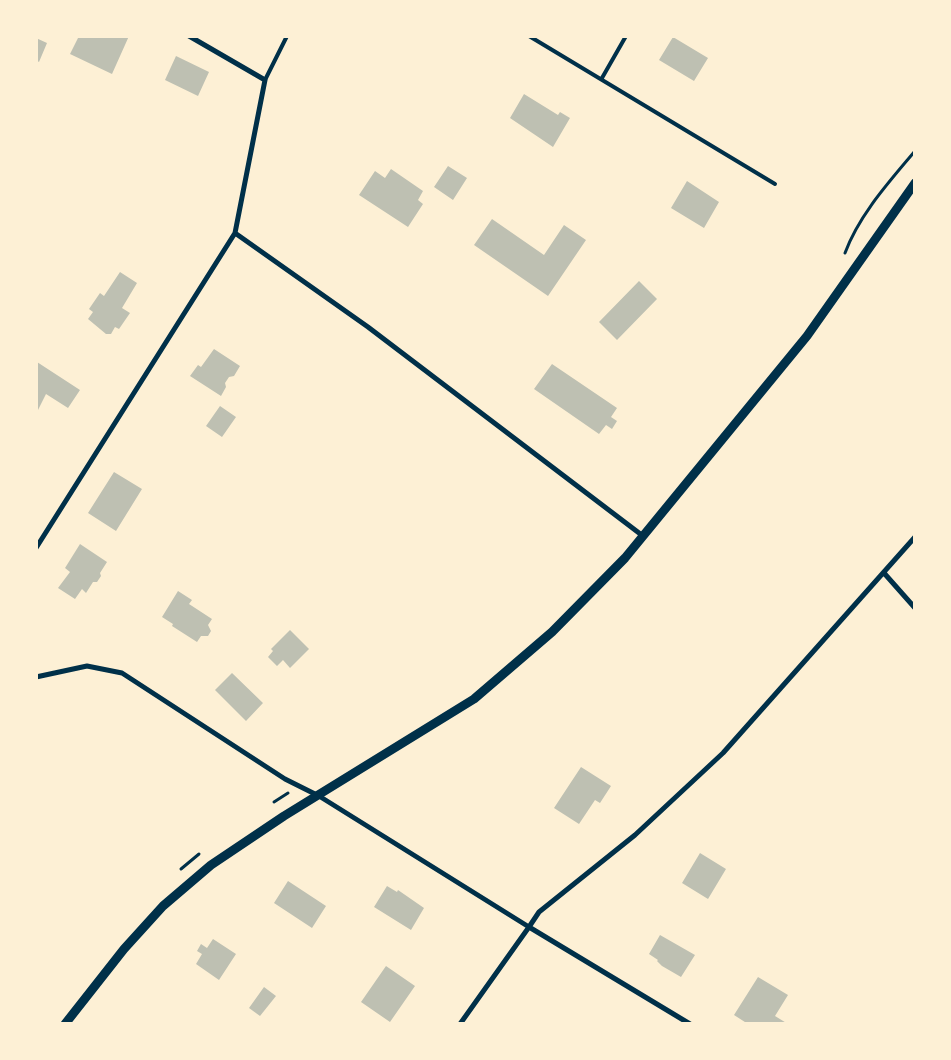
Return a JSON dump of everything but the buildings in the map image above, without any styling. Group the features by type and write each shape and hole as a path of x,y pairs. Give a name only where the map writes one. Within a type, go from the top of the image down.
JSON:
{"street":[{"path":"36,548 235,233 265,80 189,36"},
{"path":"65,1024 124,949 163,906 211,865 284,816 474,699 552,632 625,558 807,336 915,183"},
{"path":"235,233 368,328 643,536"},
{"path":"460,1024 539,912 635,835 723,753 915,537"},
{"path":"884,573 915,608"},
{"path":"36,677 87,666 122,673 298,786 318,796 690,1024"}],"lane":[{"path":"265,80 287,36"},
{"path":"529,36 602,78 775,184"},
{"path":"602,78 626,36"}],"path":[{"path":"844,259 852,236 891,179 915,151"},
{"path":"266,808 298,786"},
{"path":"180,870 201,852"}]}
